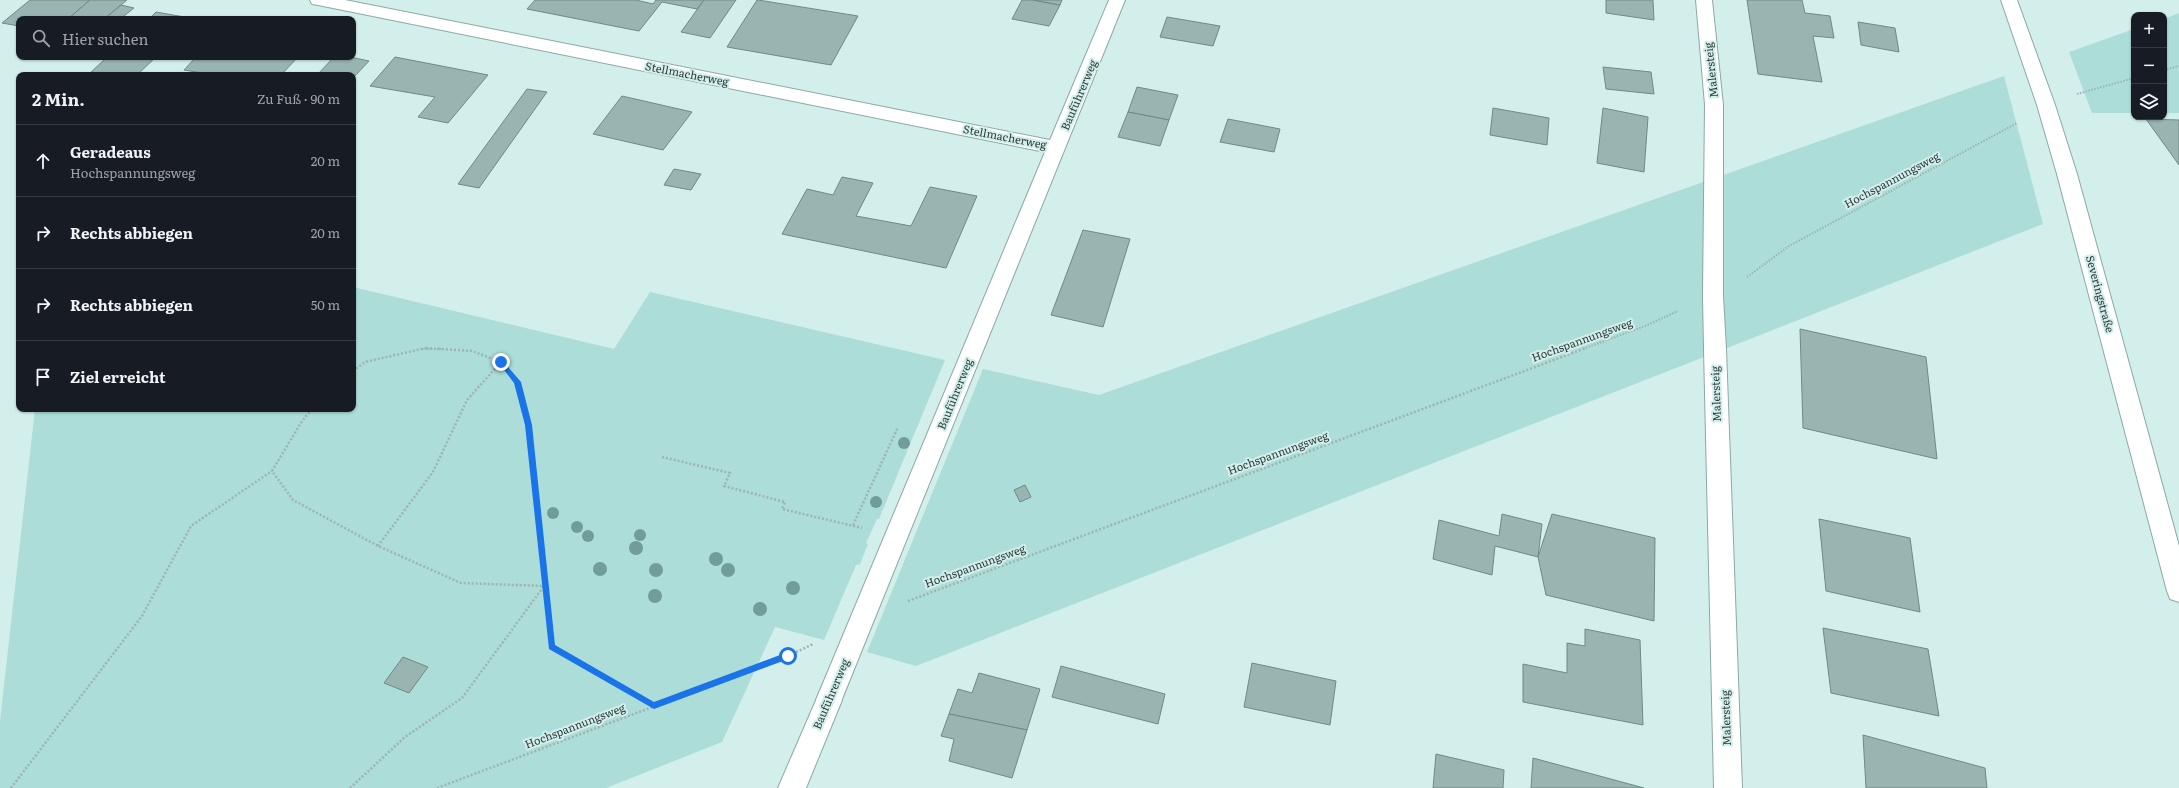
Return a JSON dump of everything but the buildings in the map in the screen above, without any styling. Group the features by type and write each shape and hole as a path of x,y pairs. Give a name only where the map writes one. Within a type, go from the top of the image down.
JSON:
{"street":[{"name":"Stellmacherweg","path":"318,0 1056,148"},
{"name":"Bauführerweg","path":"792,788 1117,0"},
{"name":"Malersteig","path":"1704,0 1714,105 1713,296 1728,788"},
{"name":"Severingstraße","path":"2009,0 2046,105 2087,246 2176,569 2179,591"}],"path":[{"path":"2167,69 2179,66"},
{"name":"Hochspannungsweg","path":"1749,276 1789,246 2046,105 2068,95 2131,79"},
{"name":"Hochspannungsweg","path":"918,596 1645,326"},
{"path":"356,369 365,362 426,348 472,351 501,362 517,382 529,425 552,647 654,706"},
{"path":"378,546 433,472 467,400 501,362"},
{"path":"11,788 142,616 191,526 272,471 302,421 310,412"},
{"path":"853,525 898,427"},
{"path":"662,457 730,473 724,486 785,502 782,508 897,536"},
{"path":"272,471 293,500 378,546 461,583 545,586"},
{"path":"350,788 405,736 462,698 545,586"},
{"name":"Hochspannungsweg","path":"437,788 788,656"}],"shaded area":[{"path":"2179,13 2179,113 2167,113 2167,18"},
{"path":"2131,30 2131,113 2092,113 2069,52"},
{"path":"2004,76 2043,224 916,666 867,652 983,369 1099,395"},
{"path":"356,288 614,349 650,292 945,360 879,519 877,519 866,543 868,544 860,564 856,565 824,640 775,627 722,742 606,788 0,788 0,721 35,412 356,412"}],"route":[{"path":"501,362 517,382 529,425 552,647 654,706 788,656"}]}
